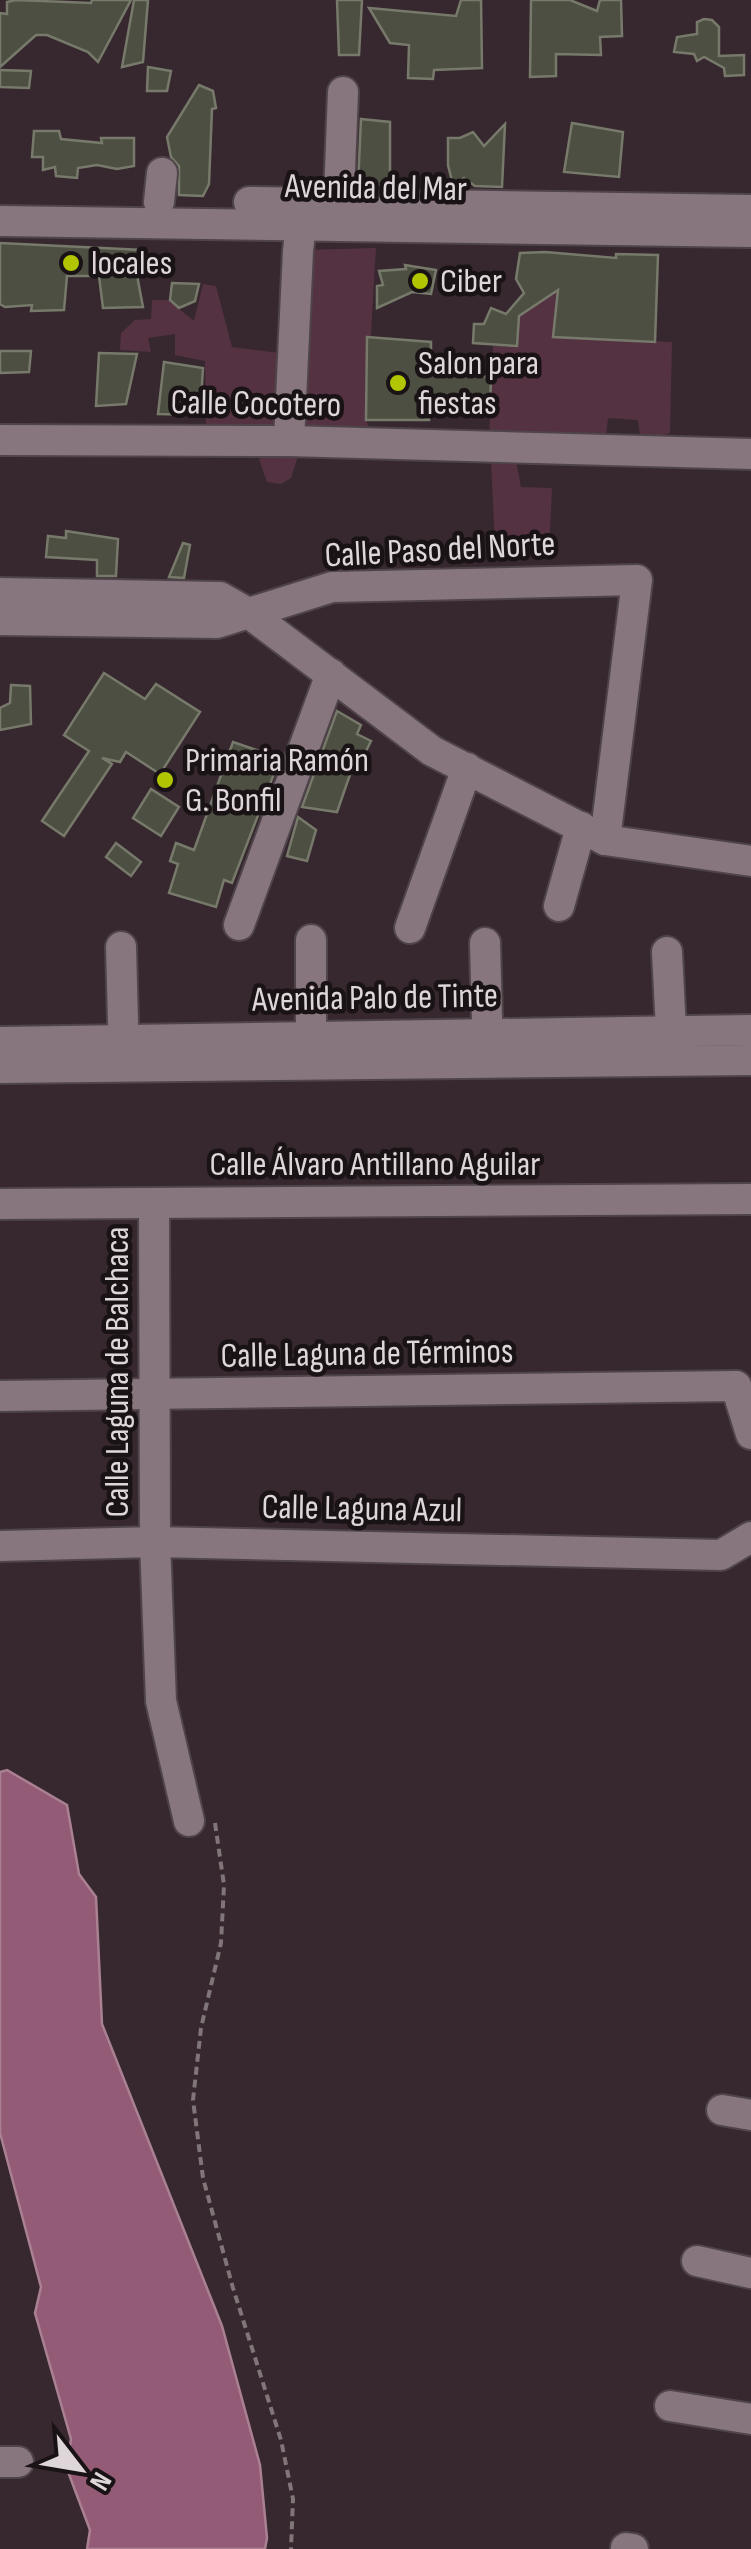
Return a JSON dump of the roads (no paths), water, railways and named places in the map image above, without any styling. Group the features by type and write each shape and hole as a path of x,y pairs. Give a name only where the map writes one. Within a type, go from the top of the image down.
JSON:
{"street":[{"path":"339,214 343,92"},
{"name":"Avenida del Mar","path":"0,202 161,188 302,213"},
{"name":"Avenida del Mar","path":"339,214 751,210"},
{"path":"288,442 302,213"},
{"name":"Avenida del Mar","path":"0,221 302,213 751,232"},
{"name":"Calle Cocotero","path":"0,440 288,442 751,454"},
{"name":"Calle Paso del Norte","path":"250,614 332,587 636,580 593,834"},
{"path":"0,593 110,608"},
{"path":"0,620 220,598 250,614 432,751 593,834 751,861"},
{"path":"239,925 330,674"},
{"path":"410,928 466,768"},
{"path":"559,906 593,834"},
{"path":"311,940 311,1051"},
{"path":"485,942 488,1048"},
{"path":"121,947 124,1054"},
{"path":"668,952 672,1046"},
{"name":"Avenida Palo de Tinte","path":"672,1046 751,1030"},
{"name":"Avenida Palo de Tinte","path":"0,1042 124,1054"},
{"name":"Avenida Palo de Tinte","path":"0,1068 124,1054 672,1046 751,1060"},
{"name":"Calle Álvaro Antillano Aguilar","path":"0,1204 751,1199"},
{"name":"Calle Laguna de Balchaca","path":"154,1203 155,1542 161,1701 202,1820"},
{"path":"743,1374 751,1434"},
{"name":"Calle Laguna de Términos","path":"0,1396 156,1395 743,1374"},
{"name":"Calle Laguna Azul","path":"0,1546 155,1542 721,1555 751,1537"},
{"path":"697,2261 751,2272"},
{"path":"670,2406 751,2418"}],"place":[{"name":"locales","path":"71,263"},
{"name":"Ciber","path":"420,281"},
{"name":"Salon para fiestas","path":"398,383"},
{"name":"Primaria Ramón G. Bonfil","path":"165,780"}]}
